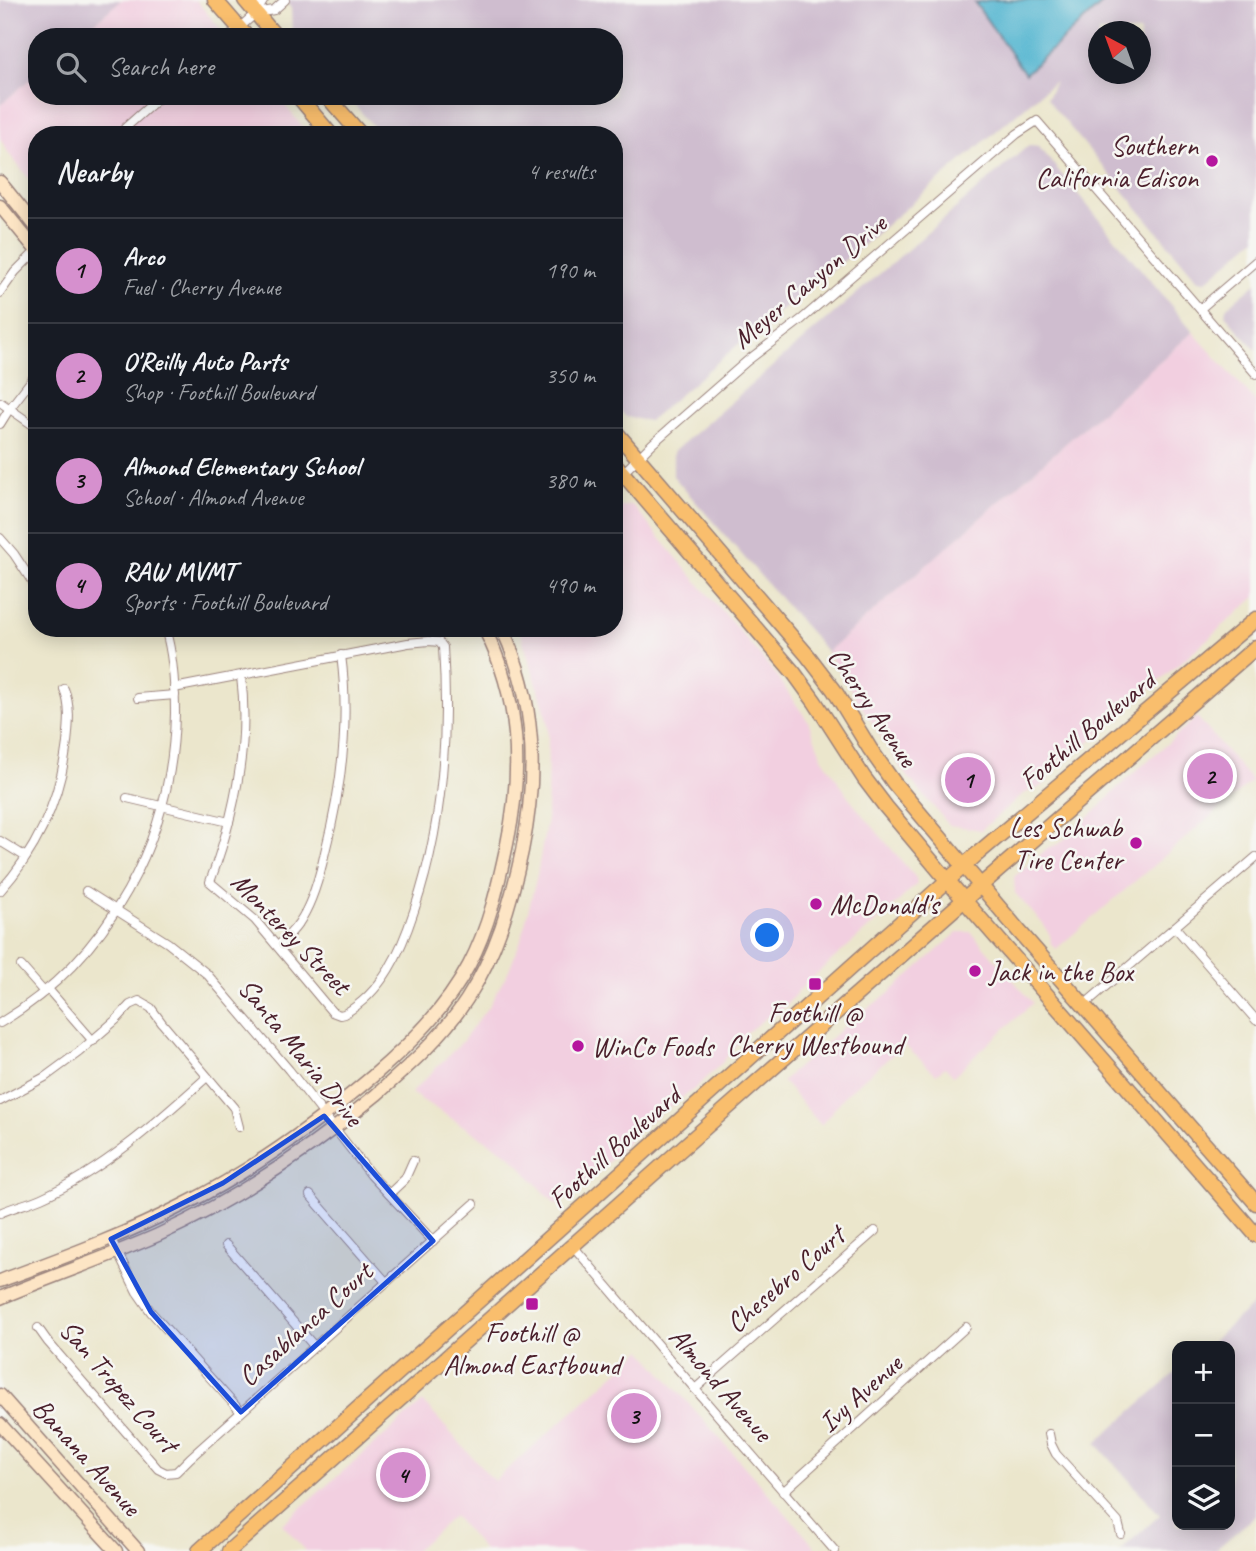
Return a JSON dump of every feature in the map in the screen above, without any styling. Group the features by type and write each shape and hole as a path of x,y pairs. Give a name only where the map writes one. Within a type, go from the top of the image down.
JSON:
{"main road":[{"path":"215,0 235,28"},
{"path":"245,0 260,7 271,28"},
{"path":"306,105 323,126"},
{"path":"335,105 353,126"},
{"name":"Cherry Avenue","path":"623,440 813,661 884,771 980,886 1256,1203"},
{"name":"Cherry Avenue","path":"623,480 794,673 863,778 964,900 1256,1234"},
{"name":"Foothill Boulevard","path":"199,1551 948,880 1256,620"},
{"name":"Foothill Boulevard","path":"229,1551 964,900 1256,647"},
{"path":"656,1172 667,1150 715,1107 719,1099 713,1092"}],"street":[{"path":"244,28 260,7 274,10 285,0"},
{"path":"128,126 151,105"},
{"name":"Meyer Canyon Drive","path":"623,468 1017,134 1037,121 1200,309"},
{"path":"0,182 28,217"},
{"path":"0,206 28,239"},
{"path":"0,293 28,259"},
{"path":"1256,261 1200,309 1256,374"},
{"path":"0,424 28,385"},
{"path":"0,402 28,421"},
{"path":"0,537 28,575"},
{"path":"0,1023 46,990 86,951 117,910 142,864 163,806 173,748 175,692 166,637"},
{"path":"0,1281 111,1239 223,1183 324,1115 419,1034 449,998 470,964 489,917 499,882 516,782 517,747 507,685 488,637"},
{"path":"0,1298 117,1252 181,1223 229,1197 334,1128 388,1084 444,1029 476,984 491,955 503,925 526,829 533,756 531,728 515,658 506,637"},
{"name":"Monterey Street","path":"229,822 210,882 244,910 278,946 332,1012 340,1015 348,1012 381,982 392,966 412,919 426,872 438,813 445,739 445,678 443,647 439,642 418,641 341,655"},
{"path":"138,698 341,655 344,735 340,788 335,813 315,890 302,918 278,946"},
{"path":"127,798 229,822 243,737 241,677"},
{"path":"0,891 26,858 50,813 66,752 69,722 68,700 64,689"},
{"path":"0,841 26,858"},
{"path":"1084,1005 1256,857"},
{"name":"Santa Maria Drive","path":"86,891 175,948 207,974 389,1194 433,1241"},
{"path":"1175,927 1256,1020"},
{"path":"21,966 93,1041"},
{"path":"0,1101 45,1077 93,1041 130,1005 139,1001 152,1008 234,1108 239,1127"},
{"path":"0,1213 42,1198 106,1160 143,1133 207,1077"},
{"path":"389,1194 405,1178 413,1161"},
{"path":"310,1195 386,1282"},
{"name":"Casablanca Court","path":"166,1473 176,1472 474,1204"},
{"name":"Chesebro Court","path":"695,1390 875,1231"},
{"path":"111,1239 137,1292 151,1311 241,1412"},
{"path":"226,1245 314,1346"},
{"name":"Almond Avenue","path":"573,1246 835,1551"},
{"name":"Ivy Avenue","path":"783,1492 966,1327"},
{"name":"San Tropez Court","path":"38,1328 158,1469 166,1473"},
{"name":"Banana Avenue","path":"0,1395 138,1551"},
{"name":"Banana Avenue","path":"0,1424 116,1551"},
{"path":"1049,1434 1056,1454 1118,1522 1121,1534"}],"highlighted area":[{"path":"324,1116 433,1241 241,1412 151,1312 111,1239 223,1183"}],"shaded area":[{"path":"0,0 121,0 88,28 28,28 28,81 0,105"},
{"path":"121,0 196,0 219,28 88,28"},
{"path":"284,0 1256,0 1256,238 1206,281 1198,280 1054,108 1047,98 1055,81 850,256 748,336 649,421 626,417 623,414 623,126 373,126 355,105 623,105 623,28 292,28 291,8"},
{"path":"28,81 28,105 285,105 302,126 28,126 28,178 0,138 0,105"},
{"path":"1029,145 1038,146 1193,332 827,652 673,476 673,452"},
{"path":"1256,283 1256,350 1225,315 1226,308"},
{"path":"1193,332 1256,402 1256,597 1067,761 1060,759 1047,770 1047,776 1050,778 1040,787 1023,794 981,830 949,825 902,770 827,652"},
{"path":"632,505 773,671 808,721 822,757 852,802 916,878 917,884 801,988 778,1014 767,1017 747,1032 723,1062 693,1090 641,1127 597,1174 556,1205 511,1156 411,1093 462,1042 490,1004 508,972 521,940 547,819 548,727 522,637 623,637 623,507"},
{"path":"1197,717 1252,781 1056,949 1041,922 1015,893 1014,877 1049,847 1059,844"},
{"path":"958,932 971,932 1033,1003 953,1076 945,1067 936,1074 904,1045 847,1093 821,1125 782,1081 856,1016 887,995"},
{"path":"1256,1302 1256,1515 1214,1551 1120,1551 1160,1515 1096,1443 1172,1375 1172,1530 1235,1530 1235,1341 1212,1341"},
{"path":"642,1350 817,1551 484,1551 454,1516 414,1551 306,1551 282,1524 423,1402 494,1481"}],"water":[{"path":"988,0 1106,0 1025,74 975,3"}],"place":[{"name":"Southern California Edison","path":"1212,161"},
{"name":"O'Reilly Auto Parts","path":"1210,776"},
{"name":"Arco","path":"968,780"},
{"name":"Les Schwab Tire Center","path":"1136,843"},
{"name":"McDonald's","path":"816,904"},
{"name":"Jack in the Box","path":"975,971"},
{"name":"Foothill @ Cherry Westbound","path":"815,984"},
{"name":"WinCo Foods","path":"578,1046"},
{"name":"Foothill @ Almond Eastbound","path":"532,1304"},
{"name":"Almond Elementary School","path":"634,1416"},
{"name":"RAW MVMT","path":"403,1475"}]}
